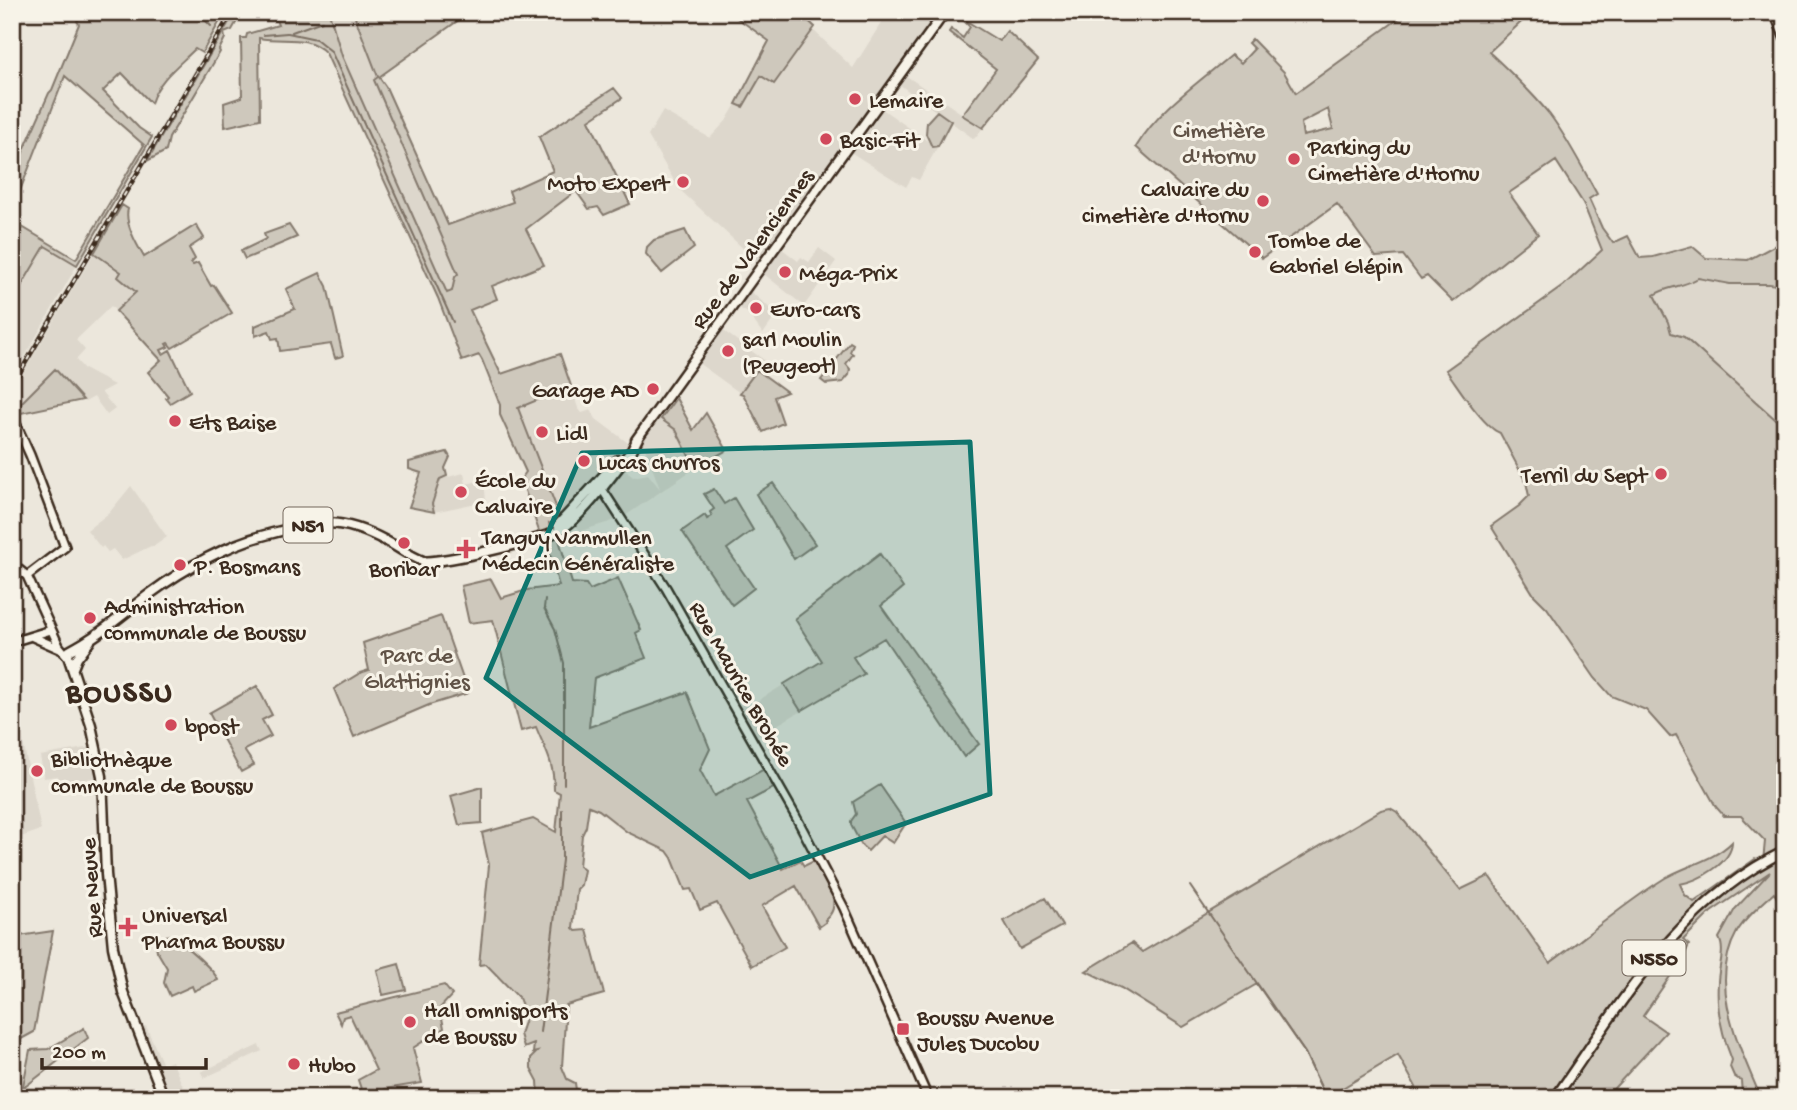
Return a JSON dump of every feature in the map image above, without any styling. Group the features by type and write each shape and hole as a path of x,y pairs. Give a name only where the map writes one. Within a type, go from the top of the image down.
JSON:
{"main road":[{"name":"Rue de Valenciennes","path":"72,655 151,593 187,570 250,541 289,529 322,523 353,525 426,562 482,552 551,532 599,485 638,438 945,12"},
{"name":"Rue Neuve","path":"72,655 73,671 91,725 102,776 106,874 113,947 123,992 160,1095"},
{"name":"N550","path":"1555,1098 1644,972 1678,929 1719,891 1785,851"}],"street":[{"path":"12,23 17,12"},
{"path":"1774,12 1785,39"},
{"path":"12,432 16,424 13,416"},
{"path":"13,416 65,547 27,576"},
{"name":"Rue Maurice Brohée","path":"599,485 680,611 790,805 844,908 928,1098"},
{"path":"12,564 27,576 59,647"},
{"path":"12,642 51,629"},
{"path":"33,637 72,655"}],"highlighted area":[{"path":"970,442 990,794 750,877 486,678 582,453"}],"shaded area":[{"path":"329,12 353,13 378,77 374,81 458,275 455,277 452,291 447,294 342,56"},
{"path":"888,12 945,12 902,73 983,128 974,139 896,82 878,106 929,142 932,147 938,146 919,180 912,177 906,187 847,150 777,245 798,261 801,257 809,262 819,248 836,261 804,306 759,270 762,266 679,189 648,136 663,111 710,138 726,121 736,104 743,106 762,76 774,84 813,30 853,68"},
{"path":"45,246 77,265 12,379 12,312 19,290"},
{"path":"94,253 121,272 118,277 136,292 116,311 111,306 76,340 85,350 76,360 84,369 114,385 101,392 115,409 107,415 94,397 85,402 55,369 16,408 12,405 12,392"},
{"path":"1698,278 1724,283 1765,284 1785,289 1785,428 1684,337 1671,333 1649,296 1688,284"},
{"path":"746,288 777,314 763,334 748,313 734,305"},
{"path":"718,327 764,360 740,393 694,360"},
{"path":"571,386 582,413 591,410 596,419 631,445 589,492 560,517 518,408"},
{"path":"655,415 676,430 695,468 622,518 581,531 575,526 569,528 620,464 633,477 648,474 660,489 645,448 636,442"},
{"name":"École du Calvaire","path":"464,473 466,484 484,480 486,501 434,512 432,504 440,479"},
{"path":"131,486 167,537 153,547 122,560 113,549 108,552 103,546 101,548 87,530 109,513"},
{"path":"785,684 801,711 753,739 735,709 746,702 749,706"},
{"path":"12,701 41,830 12,840"},
{"path":"96,746 102,776 59,785 57,776 44,778 40,756"},
{"path":"146,1026 163,1065 172,1061 188,1098 164,1098 137,1029"},
{"path":"259,1045 262,1051 204,1078 201,1072"}],"green space":[{"path":"85,12 225,12 202,53 195,49 176,67 154,94 151,103 122,73 103,91 139,128 152,137 77,265 45,246 19,290 12,286 12,221 76,259 144,145 65,76 12,211 12,177 52,90 79,24 77,21"},
{"path":"235,12 242,12 232,30 224,33 220,52 169,138 166,151 147,161"},
{"path":"273,12 329,12 342,56 447,293 452,291 458,274 374,80 378,77 353,12 470,12 379,77 386,87 448,225 513,202 509,191 553,171 539,137 614,88 622,98 589,120 630,204 604,215 598,207 589,209 576,191 526,229 544,265 492,286 497,299 470,310 501,374 560,354 571,386 518,408 560,517 552,524 549,523 550,530 535,536 539,531 521,479 526,472 500,415 500,405 482,360 479,355 462,361 438,298 326,53 303,41 259,38 260,119 225,127 224,103 242,97 241,38 278,25"},
{"path":"729,12 799,12 815,27 774,84 761,76 743,107 736,104 769,41"},
{"name":"Cimetière d'Hornu","path":"1395,12 1532,12 1489,52 1536,98 1563,134 1597,194 1589,199 1602,228 1613,243 1628,236 1640,258 1692,246 1706,258 1748,260 1785,240 1785,286 1730,284 1698,278 1654,295 1671,333 1684,337 1785,428 1785,910 1774,893 1749,916 1737,932 1725,973 1730,1016 1759,1098 1738,1098 1742,1094 1741,1081 1734,1076 1730,1067 1732,1060 1718,1002 1722,954 1719,938 1735,909 1770,872 1711,912 1683,940 1689,945 1684,956 1643,1016 1666,1032 1605,1098 1405,1098 1416,1087 1398,1055 1336,1092 1337,1098 1326,1098 1305,1053 1257,984 1183,1027 1121,988 1086,971 1132,943 1142,952 1381,810 1390,808 1397,812 1460,890 1489,876 1550,963 1665,878 1717,854 1732,842 1731,850 1713,870 1680,884 1685,895 1694,902 1755,859 1763,862 1765,841 1741,816 1724,816 1716,807 1676,735 1670,737 1646,710 1611,696 1595,678 1547,608 1534,595 1491,526 1529,496 1526,482 1500,433 1479,415 1446,370 1563,286 1602,250 1583,203 1556,161 1509,193 1538,234 1453,302 1427,276 1421,279 1403,255 1376,257 1337,204 1262,258 1136,147 1167,109 1231,55 1241,63 1254,49 1248,43 1252,39 1284,72 1296,93 1401,17","holes":["1328,109 1333,129 1303,136 1301,123"]},
{"path":"960,17 999,41 1007,31 1038,60 983,128 962,115 996,69 949,32 951,29 963,38 970,27"},
{"path":"937,111 951,121 938,146 932,147 926,134 927,122"},
{"path":"122,205 128,209 129,227 144,257 196,225 204,238 189,248 195,259 191,263 198,263 211,286 214,285 232,313 172,348 168,343 168,347 161,350 163,354 170,350 190,391 170,403 166,398 168,396 148,372 161,360 116,311 136,292 118,277 121,272 94,253"},
{"path":"289,225 297,237 245,259 241,251 266,239 264,234"},
{"path":"685,230 694,248 662,273 646,254 647,247 654,240"},
{"path":"320,273 327,286 343,356 335,358 331,344 280,351 278,338 272,339 269,331 255,336 255,326 295,309 286,289"},
{"path":"850,342 853,344 850,352 853,354 846,364 850,369 849,375 843,382 826,384 821,380"},
{"path":"55,369 83,400 21,413 16,408"},
{"path":"757,370 787,392 774,397 783,423 763,432 740,393"},
{"path":"676,398 693,430 706,413 727,450 695,468 676,430 661,419"},
{"path":"447,452 450,457 445,468 447,476 440,479 432,504 434,512 409,507 421,473 409,469 409,462"},
{"path":"773,483 815,544 794,559 756,494"},
{"path":"714,489 724,504 734,498 753,530 727,549 754,588 732,605 682,531 705,515 707,519 712,516 710,512 714,509 704,494"},
{"path":"557,533 572,583 586,584 590,590 618,578 641,630 636,633 646,658 594,678 589,727 687,692 710,749 700,770 714,796 768,767 779,785 747,802 783,869 800,860 804,866 818,859 836,894 833,896 832,912 819,927 796,886 762,906 785,947 752,966 717,903 700,910 691,889 685,890 667,851 627,832 599,810 589,806 582,835 579,866 584,870 581,885 577,889 573,928 576,931 587,930 604,994 566,1005 562,1067 567,1079 575,1083 576,1090 570,1098 539,1098 538,1081 531,1068 531,1058 537,1052 533,1053 534,1044 524,1048 520,1034 526,1016 519,998 486,964 479,965 489,865 482,833 533,819 556,832 560,793 554,790 551,764 536,727 521,731 493,620 469,623 461,586 491,579 501,598 527,590 559,586 545,537"},
{"path":"880,554 903,588 881,606 979,744 964,757 884,638 853,657 864,674 801,711 784,684 822,661 795,619"},
{"name":"Parc de Glattignies","path":"441,616 468,693 429,705 354,737 334,689 369,670 363,643"},
{"path":"257,686 272,715 262,720 271,736 244,750 254,765 241,772 209,713"},
{"path":"880,785 906,823 893,843 882,836 868,851 862,846 851,825 856,814 853,802"},
{"path":"482,787 482,823 459,825 451,796"},
{"path":"1045,898 1062,926 1020,949 1004,921"},
{"path":"53,931 34,1032 12,1044 12,937"},
{"path":"172,935 205,963 218,980 194,991 192,986 170,996 164,983 167,968 156,944"},
{"path":"399,964 406,990 383,995 377,970"},
{"path":"444,985 452,995 440,1008 444,1028 413,1048 422,1083 385,1089 390,1098 344,1098 361,1089 358,1080 376,1070 350,1015 343,1017 341,1024 335,1012"},
{"path":"84,1028 88,1038 23,1086 30,1050 48,1049"}],"waterway":[{"path":"197,12 211,26"},
{"path":"292,32 322,21"},
{"path":"263,35 287,33"},
{"path":"288,33 316,39 331,51 453,322"},
{"path":"545,600 544,608 555,629 564,663 564,784"},
{"path":"540,1032 562,860 562,810"},
{"path":"1190,886 1305,1053 1326,1098"}],"railway":[{"path":"12,386 232,12"}],"place":[{"name":"Lemaire","path":"855,99"},
{"name":"Basic-Fit","path":"826,139"},
{"name":"Parking du Cimetière d'Hornu","path":"1294,159"},
{"name":"Moto Expert","path":"683,182"},
{"name":"Calvaire du cimetière d'Hornu","path":"1263,201"},
{"name":"Tombe de Gabriel Glépin","path":"1255,252"},
{"name":"Méga-Prix","path":"785,272"},
{"name":"Euro-cars","path":"756,308"},
{"name":"sarl Moulin (Peugeot)","path":"728,351"},
{"name":"Garage AD","path":"653,389"},
{"name":"Ets Baise","path":"175,421"},
{"name":"Lidl","path":"542,432"},
{"name":"Lucas churros","path":"584,461"},
{"name":"Terril du Sept","path":"1661,474"},
{"name":"École du Calvaire","path":"461,492"},
{"name":"Boribar","path":"404,543"},
{"name":"Tanguy Vanmullen Médecin Généraliste","path":"466,549"},
{"name":"P. Bosmans","path":"180,565"},
{"name":"Administration communale de Boussu","path":"90,618"},
{"name":"bpost","path":"171,725"},
{"name":"Bibliothèque communale de Boussu","path":"37,771"},
{"name":"Universal Pharma Boussu","path":"128,927"},
{"name":"Hall omnisports de Boussu","path":"410,1022"},
{"name":"Boussu Avenue Jules Ducobu","path":"903,1029"},
{"name":"Hubo","path":"294,1064"}],"district":[{"name":"BOUSSU","path":"120,691"}]}
